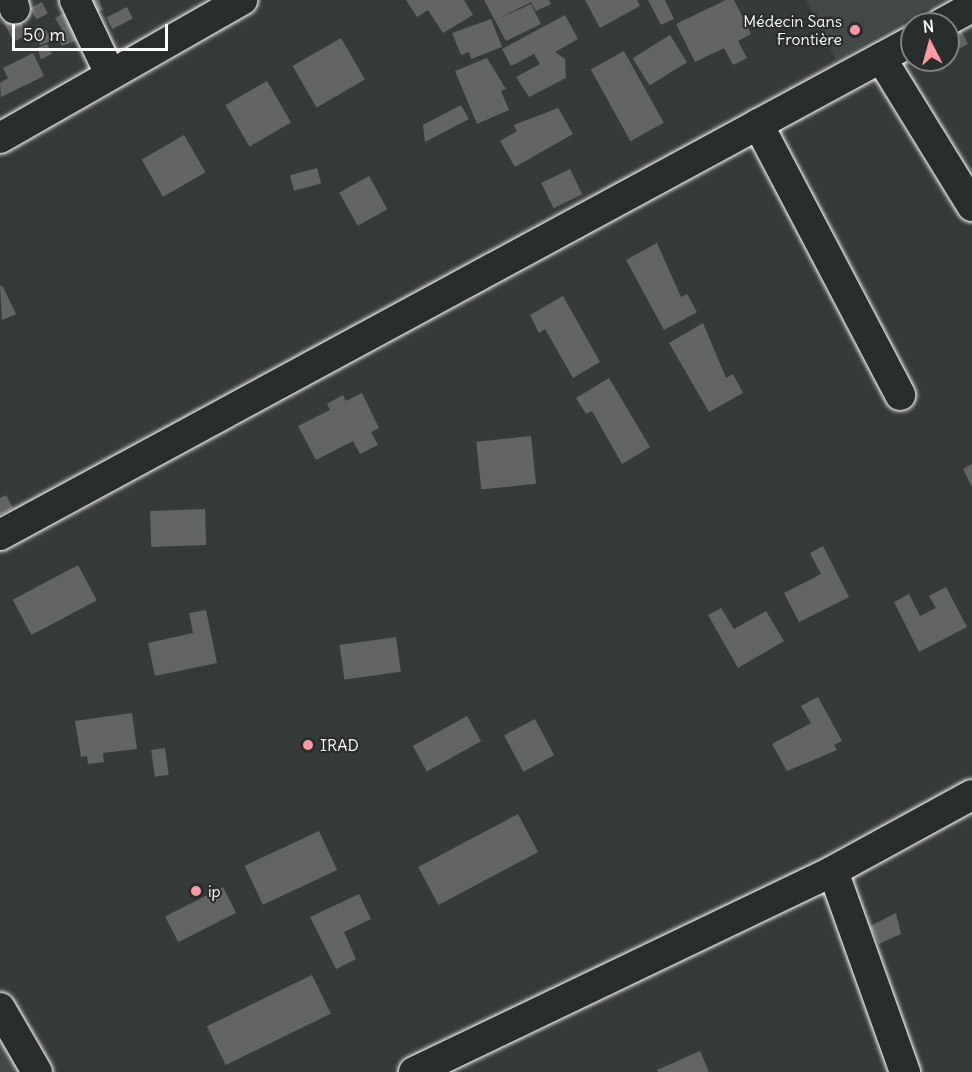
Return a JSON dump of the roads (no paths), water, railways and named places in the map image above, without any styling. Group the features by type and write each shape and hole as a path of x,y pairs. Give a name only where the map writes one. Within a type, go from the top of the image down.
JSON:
{"street":[{"path":"75,0 110,74"},
{"path":"0,138 242,0"},
{"path":"0,535 900,47"},
{"path":"880,58 972,206"},
{"path":"758,124 900,395"},
{"path":"414,1072 833,871 972,795"},
{"path":"833,871 905,1072"},
{"path":"0,1008 36,1072"}],"place":[{"name":"Médecin Sans Frontière","path":"855,30"},
{"name":"IRAD","path":"308,745"},
{"name":"ip","path":"196,891"}]}
